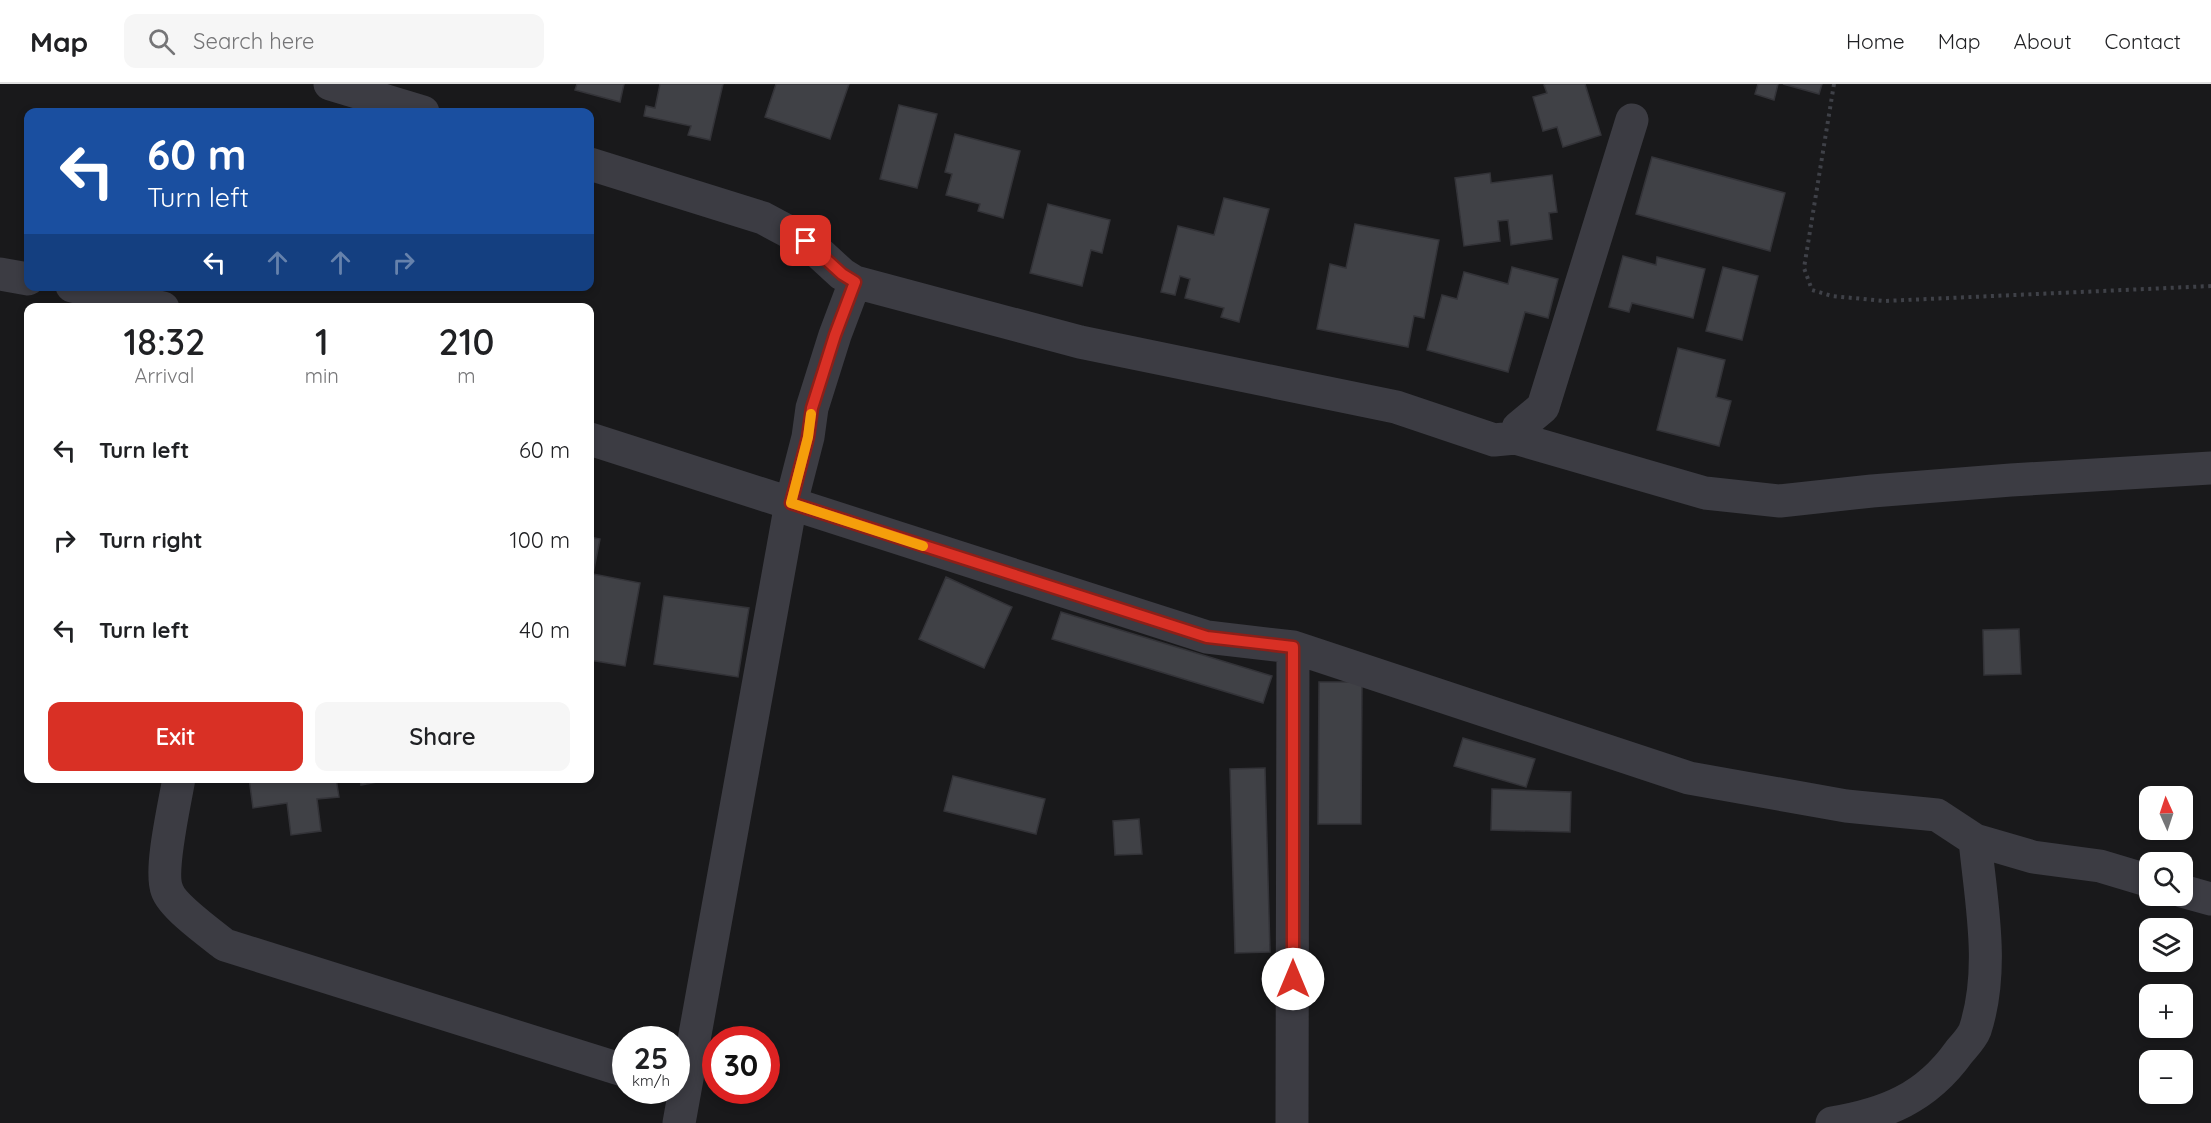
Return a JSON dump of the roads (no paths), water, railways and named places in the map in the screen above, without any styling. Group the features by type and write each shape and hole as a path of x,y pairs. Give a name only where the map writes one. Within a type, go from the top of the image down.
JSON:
{"street":[{"path":"330,84 410,108"},
{"path":"1515,438 1518,428 1543,407 1632,120"},
{"path":"594,165 763,218 806,241 842,274 855,282 1080,342 1396,407 1494,440 1515,438 1705,494 1780,501 2011,480 2211,468"},
{"path":"0,274 24,278"},
{"path":"690,1040 791,503 808,437 812,408 835,335 855,282"},
{"path":"93,291 142,303"},
{"path":"594,440 1207,637 1293,647 1689,778 1846,806 1937,815 1975,840 2033,857 2100,866 2139,878"},
{"path":"1292,1123 1293,647"},
{"path":"178,783 165,861 167,891 188,916 225,945 612,1067"},
{"path":"1832,1123 1867,1117 1912,1098 1946,1070 1974,1032 1982,999 1986,946 1975,840"},
{"path":"2193,894 2211,899"},
{"path":"680,1123 681,1104"}]}
